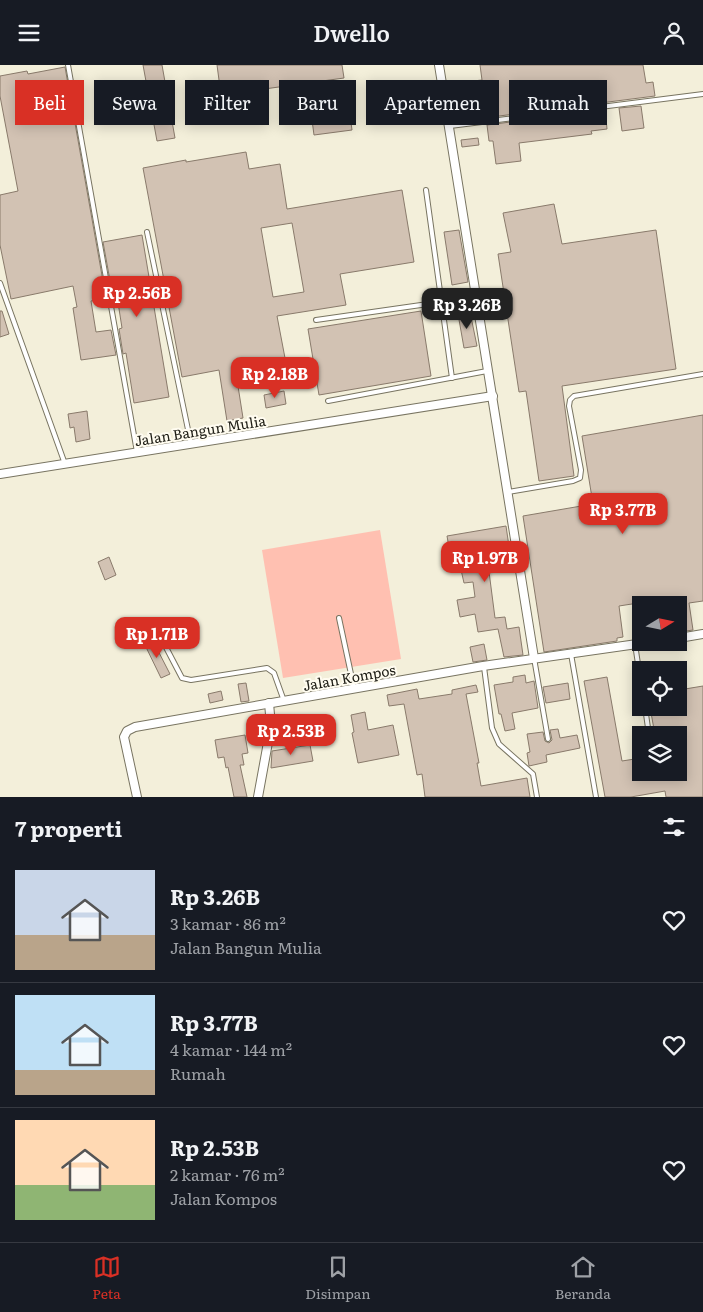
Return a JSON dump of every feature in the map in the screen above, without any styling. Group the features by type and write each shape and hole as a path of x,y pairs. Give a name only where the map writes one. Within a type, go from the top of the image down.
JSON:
{"street":[{"path":"439,65 534,658"},
{"name":"Jalan Bangun Mulia","path":"0,474 493,396"},
{"path":"688,636 703,634"},
{"name":"Jalan Kompos","path":"137,797 124,737 127,731 135,727 483,666 632,644"},
{"path":"258,797 271,726 269,703"}],"lane":[{"path":"68,65 138,452"},
{"path":"450,126 703,94"},
{"path":"426,190 452,378"},
{"path":"147,232 191,444"},
{"path":"0,283 65,464"},
{"path":"316,320 442,302"},
{"path":"328,401 489,371"},
{"path":"508,492 573,481 580,478 581,470 569,406 570,401 574,397 703,374"},
{"path":"339,618 354,688"},
{"path":"126,639 151,633 159,634 182,678 190,681 267,668 274,673 284,701"},
{"path":"571,653 596,797"},
{"path":"534,658 548,739"},
{"path":"483,666 495,738 499,744 533,774 537,797"}],"shaded area":[{"path":"380,530 401,659 283,678 262,550"}],"building":[{"path":"143,65 162,65 165,80 146,80"},
{"path":"217,65 342,65 344,78 330,80 279,80 279,87 269,88 269,80 219,80"},
{"path":"480,65 643,65 646,83 653,82 655,96 607,102 607,80 509,80 509,115 499,116 499,80 482,80"},
{"path":"65,67 67,80 15,80 15,125 75,125 106,298 91,301 96,332 111,330 116,355 81,360 73,308 77,307 73,286 11,299 0,245 0,195 18,191 0,96 0,76 27,71 28,74"},
{"path":"641,106 644,128 622,131 619,108"},
{"path":"499,123 607,125 607,129 591,131 592,134 519,143 521,161 496,164 493,141 489,141 487,125 499,125"},
{"path":"154,125 173,125 175,138 157,141"},
{"path":"313,125 351,125 352,130 314,135"},
{"path":"478,138 479,145 462,147 461,140"},
{"path":"246,152 249,169 280,164 287,209 402,190 414,262 340,274 346,305 277,316 285,358 235,367 243,418 227,421 219,370 182,377 143,168 186,160 186,162","holes":["292,223 304,292 273,297 261,228"]},
{"path":"554,204 562,244 656,230 676,369 562,386 574,476 539,481 526,391 519,392 498,254 511,252 503,213"},
{"path":"459,230 468,282 452,285 444,232"},
{"path":"142,235 169,397 134,403 126,353 123,354 119,329 122,328 117,296 113,297 103,242"},
{"path":"0,311 2,311 9,334 0,337"},
{"path":"421,311 431,376 319,395 308,329"},
{"path":"470,312 477,346 464,348 458,314"},
{"path":"284,391 286,404 266,408 264,395"},
{"path":"87,411 90,439 76,442 74,427 70,428 68,414"},
{"path":"703,415 703,601 689,603 693,630 688,631 688,596 632,596 632,604 619,606 623,637 617,638 617,641 544,652 523,516 593,504 582,436"},
{"path":"506,526 511,560 493,563 490,547 476,549 479,565 488,564 495,618 505,617 507,629 519,627 523,655 504,657 498,629 478,632 475,614 460,617 457,600 475,597 473,582 464,583 457,552 450,553 447,536"},
{"path":"109,557 116,575 105,580 98,562"},
{"path":"152,639 170,674 161,678 144,643"},
{"path":"484,644 487,660 473,662 470,647"},
{"path":"525,675 526,683 534,681 538,708 512,713 515,729 505,731 501,714 499,714 494,685 513,682 513,677"},
{"path":"607,677 622,761 632,759 632,781 687,781 687,726 653,726 652,716 687,716 687,689 703,686 703,797 666,797 665,791 631,797 605,797 584,681"},
{"path":"246,683 249,701 241,702 238,684"},
{"path":"568,683 570,699 546,703 543,687"},
{"path":"476,685 478,692 466,694 479,763 477,763 481,786 527,778 530,797 425,797 422,774 417,775 404,704 389,706 387,695 417,689 419,699 452,694 452,690"},
{"path":"221,691 223,700 210,703 208,694"},
{"path":"365,712 368,730 393,725 399,755 358,763 352,733 354,732 351,715"},
{"path":"558,729 560,738 577,735 580,748 546,755 547,762 529,766 527,753 530,752 527,734 543,732 545,741 549,743 552,740 550,730"},
{"path":"245,735 248,753 242,754 244,765 240,765 247,797 234,797 228,767 226,768 224,757 218,758 215,740"},
{"path":"310,745 313,761 271,768 272,751"}]}
